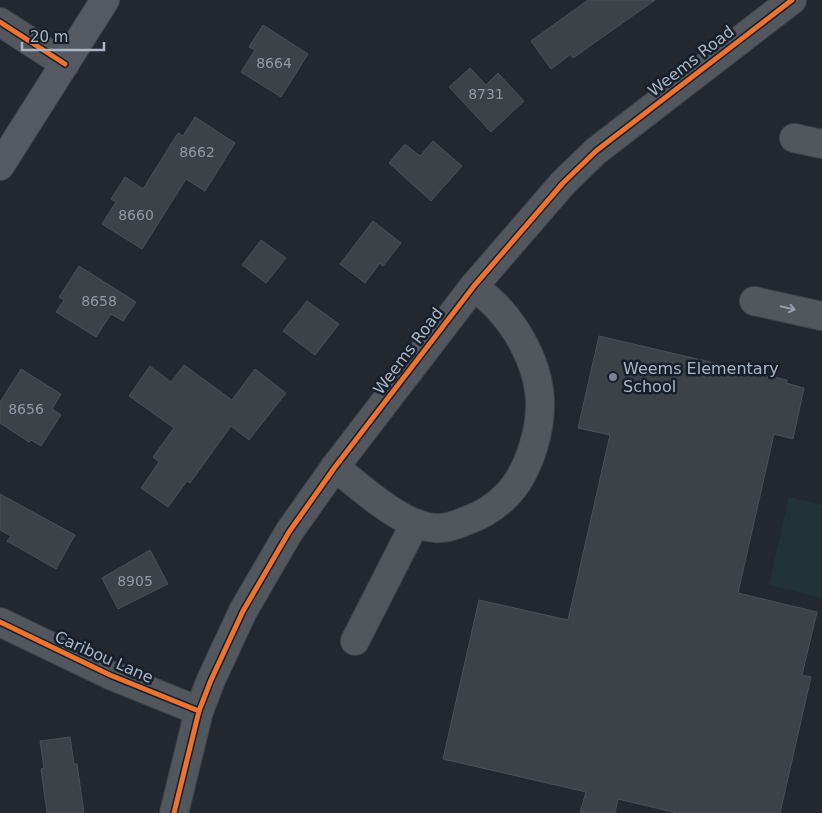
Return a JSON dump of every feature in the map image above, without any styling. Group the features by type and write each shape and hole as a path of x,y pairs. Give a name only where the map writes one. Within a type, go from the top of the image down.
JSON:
{"main road":[{"path":"0,166 105,0"}],"street":[{"name":"Weems Road","path":"174,813 199,711 211,680 243,611 289,532 335,467 474,286 563,183 596,150 792,0"},
{"path":"0,22 65,64"},
{"path":"794,138 822,144"},
{"path":"335,467 383,506 415,523 434,528 451,527 474,518 493,507 507,495 520,476 538,430 539,390 529,357 519,335 499,308 474,286"},
{"path":"754,300 822,316"},
{"path":"355,641 415,523"},
{"name":"Caribou Lane","path":"0,622 110,675 199,711"}],"shaded area":[{"path":"789,497 822,505 822,598 769,585"}],"building":[{"path":"588,0 655,0 573,58 571,54 551,69 531,41"},
{"path":"263,25 308,54 281,97 241,72 255,50 249,47"},
{"path":"470,68 486,85 498,73 524,101 491,132 449,87"},
{"path":"195,117 235,143 205,191 186,179 142,249 102,224 116,202 111,199 125,177 143,189 178,133 183,136"},
{"path":"433,141 462,166 431,201 389,163 405,144 420,156"},
{"path":"373,221 401,243 383,266 380,263 365,283 340,264"},
{"path":"261,240 286,258 266,283 242,265"},
{"path":"79,266 136,302 123,321 111,314 96,337 56,312 64,300 59,297"},
{"path":"307,301 339,324 315,355 283,331"},
{"path":"599,336 787,380 786,383 804,388 793,439 774,434 738,593 817,612 802,675 811,677 780,813 677,813 618,799 615,813 580,813 586,792 443,759 479,600 568,620 610,435 578,428"},
{"path":"184,365 232,400 255,369 286,393 249,440 231,426 190,483 187,481 168,507 141,488 159,462 153,457 174,428 129,396 150,366 171,382"},
{"path":"21,369 61,394 52,409 61,415 41,446 31,440 29,442 0,423 0,402"},
{"path":"0,494 75,535 56,569 7,541 11,536 0,530"},
{"path":"150,550 168,584 118,609 102,578"},
{"path":"70,737 74,764 77,764 84,813 47,813 41,769 44,768 40,741"}],"cycle path":[{"path":"174,813 199,711 211,680 243,611 289,532 335,467 474,286 563,183 596,151 792,0"},
{"path":"0,22 65,64"},
{"path":"0,622 110,675 199,711"}],"place":[{"name":"Weems Elementary School","path":"613,377"}]}
